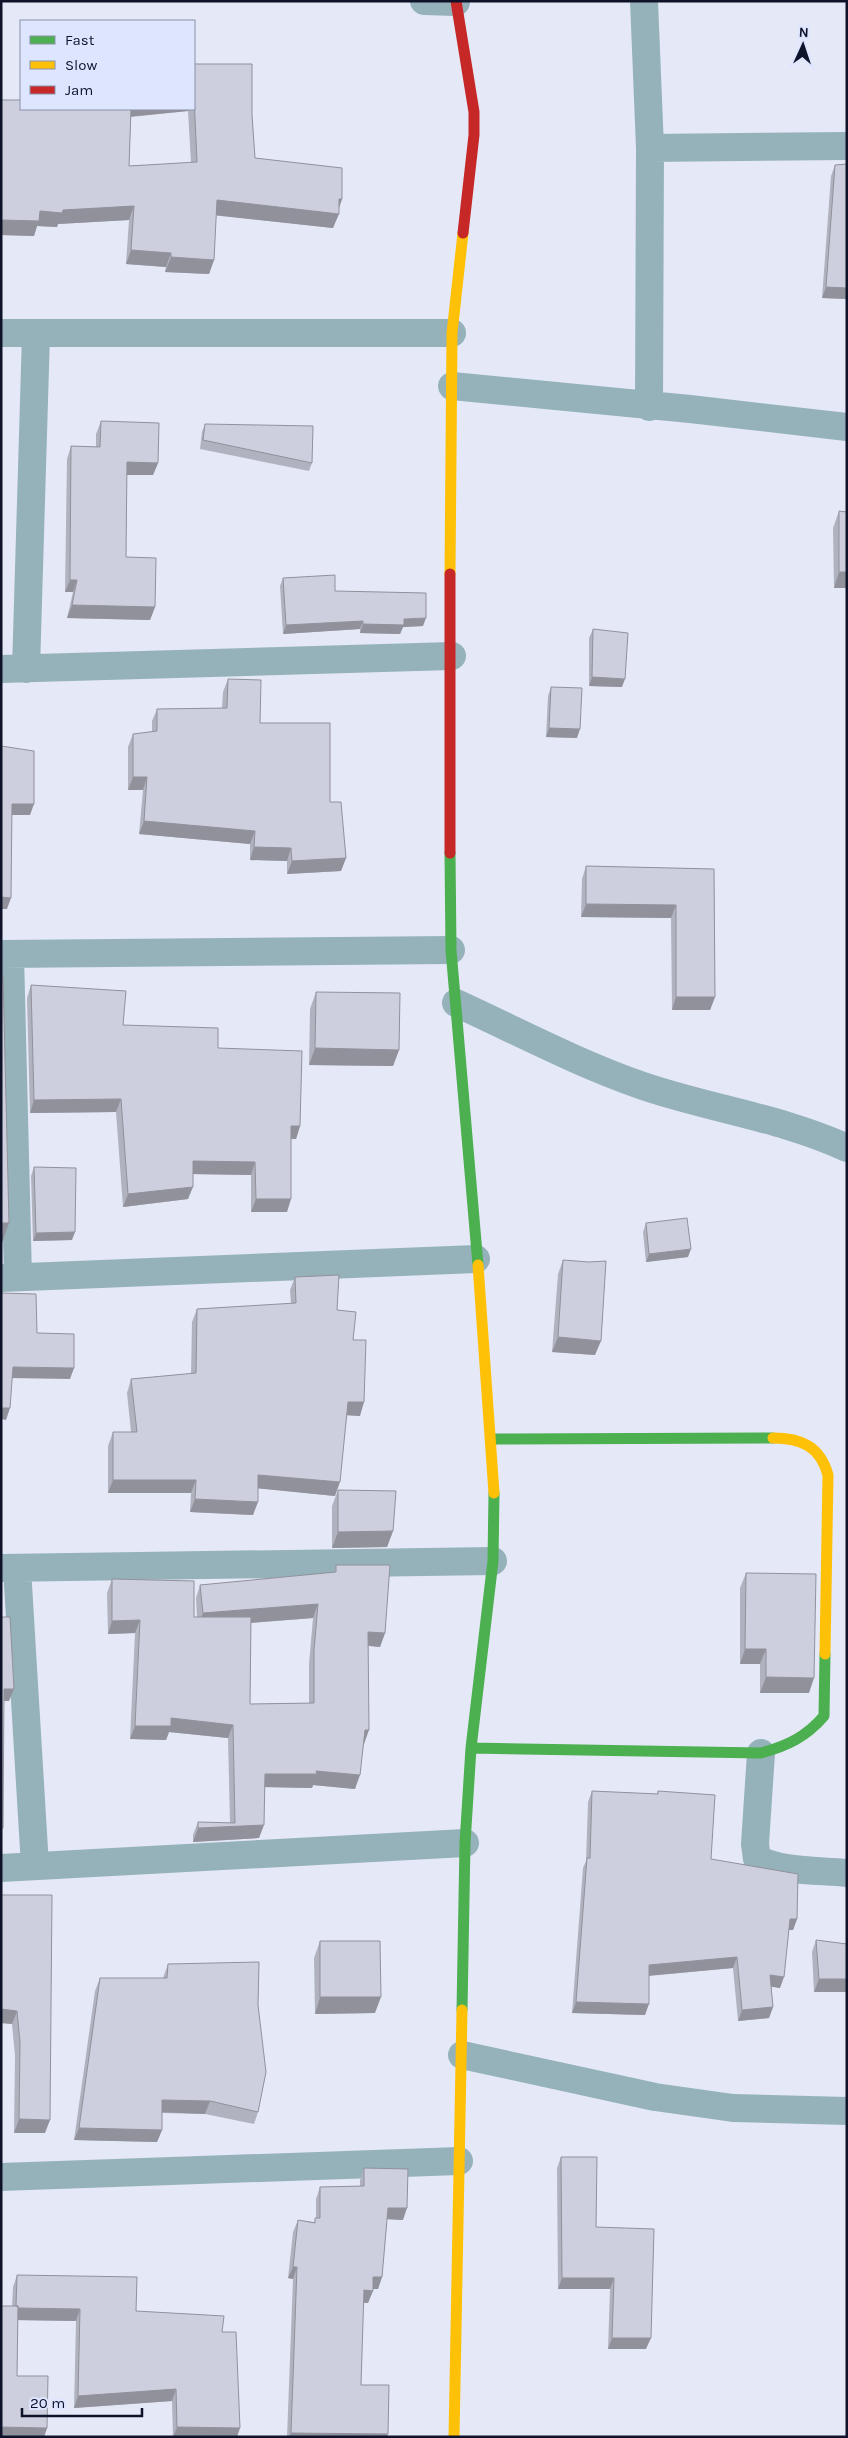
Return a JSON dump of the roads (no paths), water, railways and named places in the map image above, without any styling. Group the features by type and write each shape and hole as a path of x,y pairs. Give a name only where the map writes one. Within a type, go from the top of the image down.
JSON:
{"street":[{"path":"424,1 456,2 474,112 474,135 452,333 452,656 449,810 451,950 492,1439 493,1561 471,1748 465,1843 454,2437"},
{"path":"644,1 650,148 649,406"},
{"path":"650,148 847,146"},
{"path":"1,333 452,333"},
{"path":"36,334 13,669 452,656"},
{"path":"452,386 690,409 847,427"},
{"path":"451,950 6,954 9,1277 476,1259"},
{"path":"456,1003 628,1080 811,1133 847,1148"},
{"path":"471,1748 761,1753 794,1744 811,1732 824,1716 828,1475 825,1463 817,1450 803,1441 789,1438 492,1439"},
{"path":"35,1866 9,1568 493,1561"},
{"path":"761,1753 755,1844 757,1859 769,1865 847,1873"},
{"path":"1,1868 465,1843"},
{"path":"462,2055 655,2097 733,2108 847,2111"},
{"path":"1,2177 459,2161"}]}
